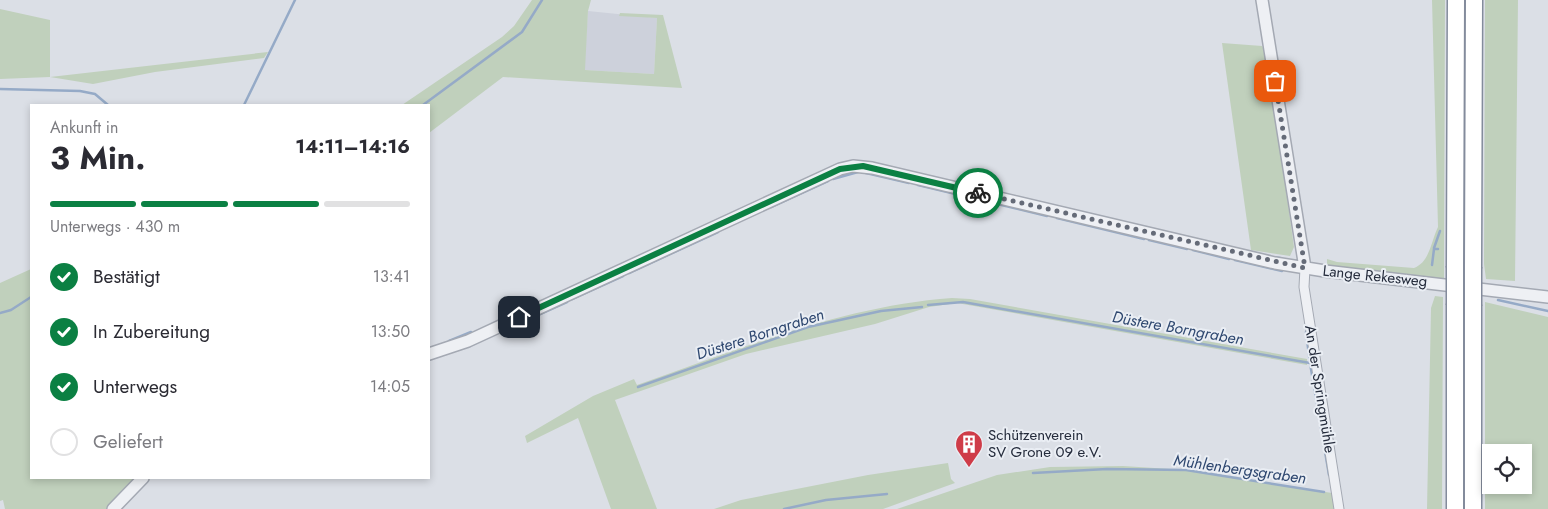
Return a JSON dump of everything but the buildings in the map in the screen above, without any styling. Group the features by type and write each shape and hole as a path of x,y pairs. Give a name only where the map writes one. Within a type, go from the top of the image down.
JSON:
{"highway":[{"path":"1455,509 1456,0"},
{"path":"1472,509 1474,0"}],"street":[{"path":"1262,0 1305,268"},
{"name":"Lange Rekesweg","path":"430,354 468,341 840,169 853,166 1305,268 1548,297"},
{"name":"An der Springmühle","path":"1305,268 1307,305 1339,509"},
{"path":"113,509 142,479"}],"shaded area":[{"path":"588,11 657,18 654,74 584,70"}],"green space":[{"path":"532,0 591,0 588,11 585,70 654,74 657,18 619,16 620,13 663,15 682,88 503,77 430,132 430,104 403,104 502,37 514,26"},
{"path":"1432,0 1445,0 1444,280 1327,265 1327,259 1337,262 1414,268 1424,261 1427,256 1438,227"},
{"path":"1485,0 1518,0 1515,281 1486,279 1484,264"},
{"path":"0,9 50,20 50,77 0,79"},
{"path":"1222,43 1262,46 1267,54 1294,247 1290,256 1251,250"},
{"path":"268,52 264,58 155,72 93,84 50,77"},
{"path":"30,269 30,479 135,479 106,509 5,509 3,500 0,501 0,283"},
{"path":"1435,296 1443,297 1442,509 1427,509 1431,308"},
{"path":"952,298 970,299 1307,359 1307,365 957,303 929,307 875,324 746,354 615,400 657,509 611,509 578,418 527,443 525,436 593,396 634,379 637,385 753,344 831,320 871,310"},
{"path":"1485,302 1548,317 1548,509 1485,509 1485,494 1532,494 1532,444 1485,444"},
{"path":"948,463 951,479 955,483 883,509 714,509 741,500 868,475"},
{"path":"1123,466 1186,470 1332,493 1334,509 897,509 997,475 1050,467"}],"waterway":[{"path":"244,104 295,0"},
{"path":"424,104 522,32 542,0"},
{"path":"0,89 80,91 95,94 107,104"},
{"path":"833,179 858,172"},
{"path":"866,173 909,183"},
{"path":"771,207 828,181"},
{"path":"918,185 1047,216"},
{"path":"1057,218 1144,239"},
{"path":"1434,248 1440,231"},
{"path":"629,273 718,232"},
{"path":"1149,240 1187,249"},
{"path":"1432,265 1434,249 1438,249"},
{"path":"1193,250 1229,259"},
{"path":"1271,257 1280,258"},
{"path":"1235,260 1282,271"},
{"path":"572,299 623,276"},
{"path":"0,313 11,310 30,298"},
{"path":"1498,300 1548,311"},
{"path":"520,323 567,302"},
{"name":"Düstere Borngraben","path":"928,305 963,302 1310,363 1329,475"},
{"name":"Düstere Borngraben","path":"638,387 808,327 881,311 922,307"},
{"path":"449,341 471,332"},
{"path":"1306,332 1310,363"},
{"name":"Mühlenbergsgraben","path":"1033,473 1107,469 1186,470 1324,492"},
{"name":"Mühlenbergsgraben","path":"784,509 826,500 887,494"}],"way so far":[{"path":"978,193 1275,263 1305,268 1275,81"}],"place":[{"name":"Schützenverein SV Grone 09 e.V.","path":"969,468"}],"route":[{"path":"519,317 840,169 863,166 978,193"}]}
